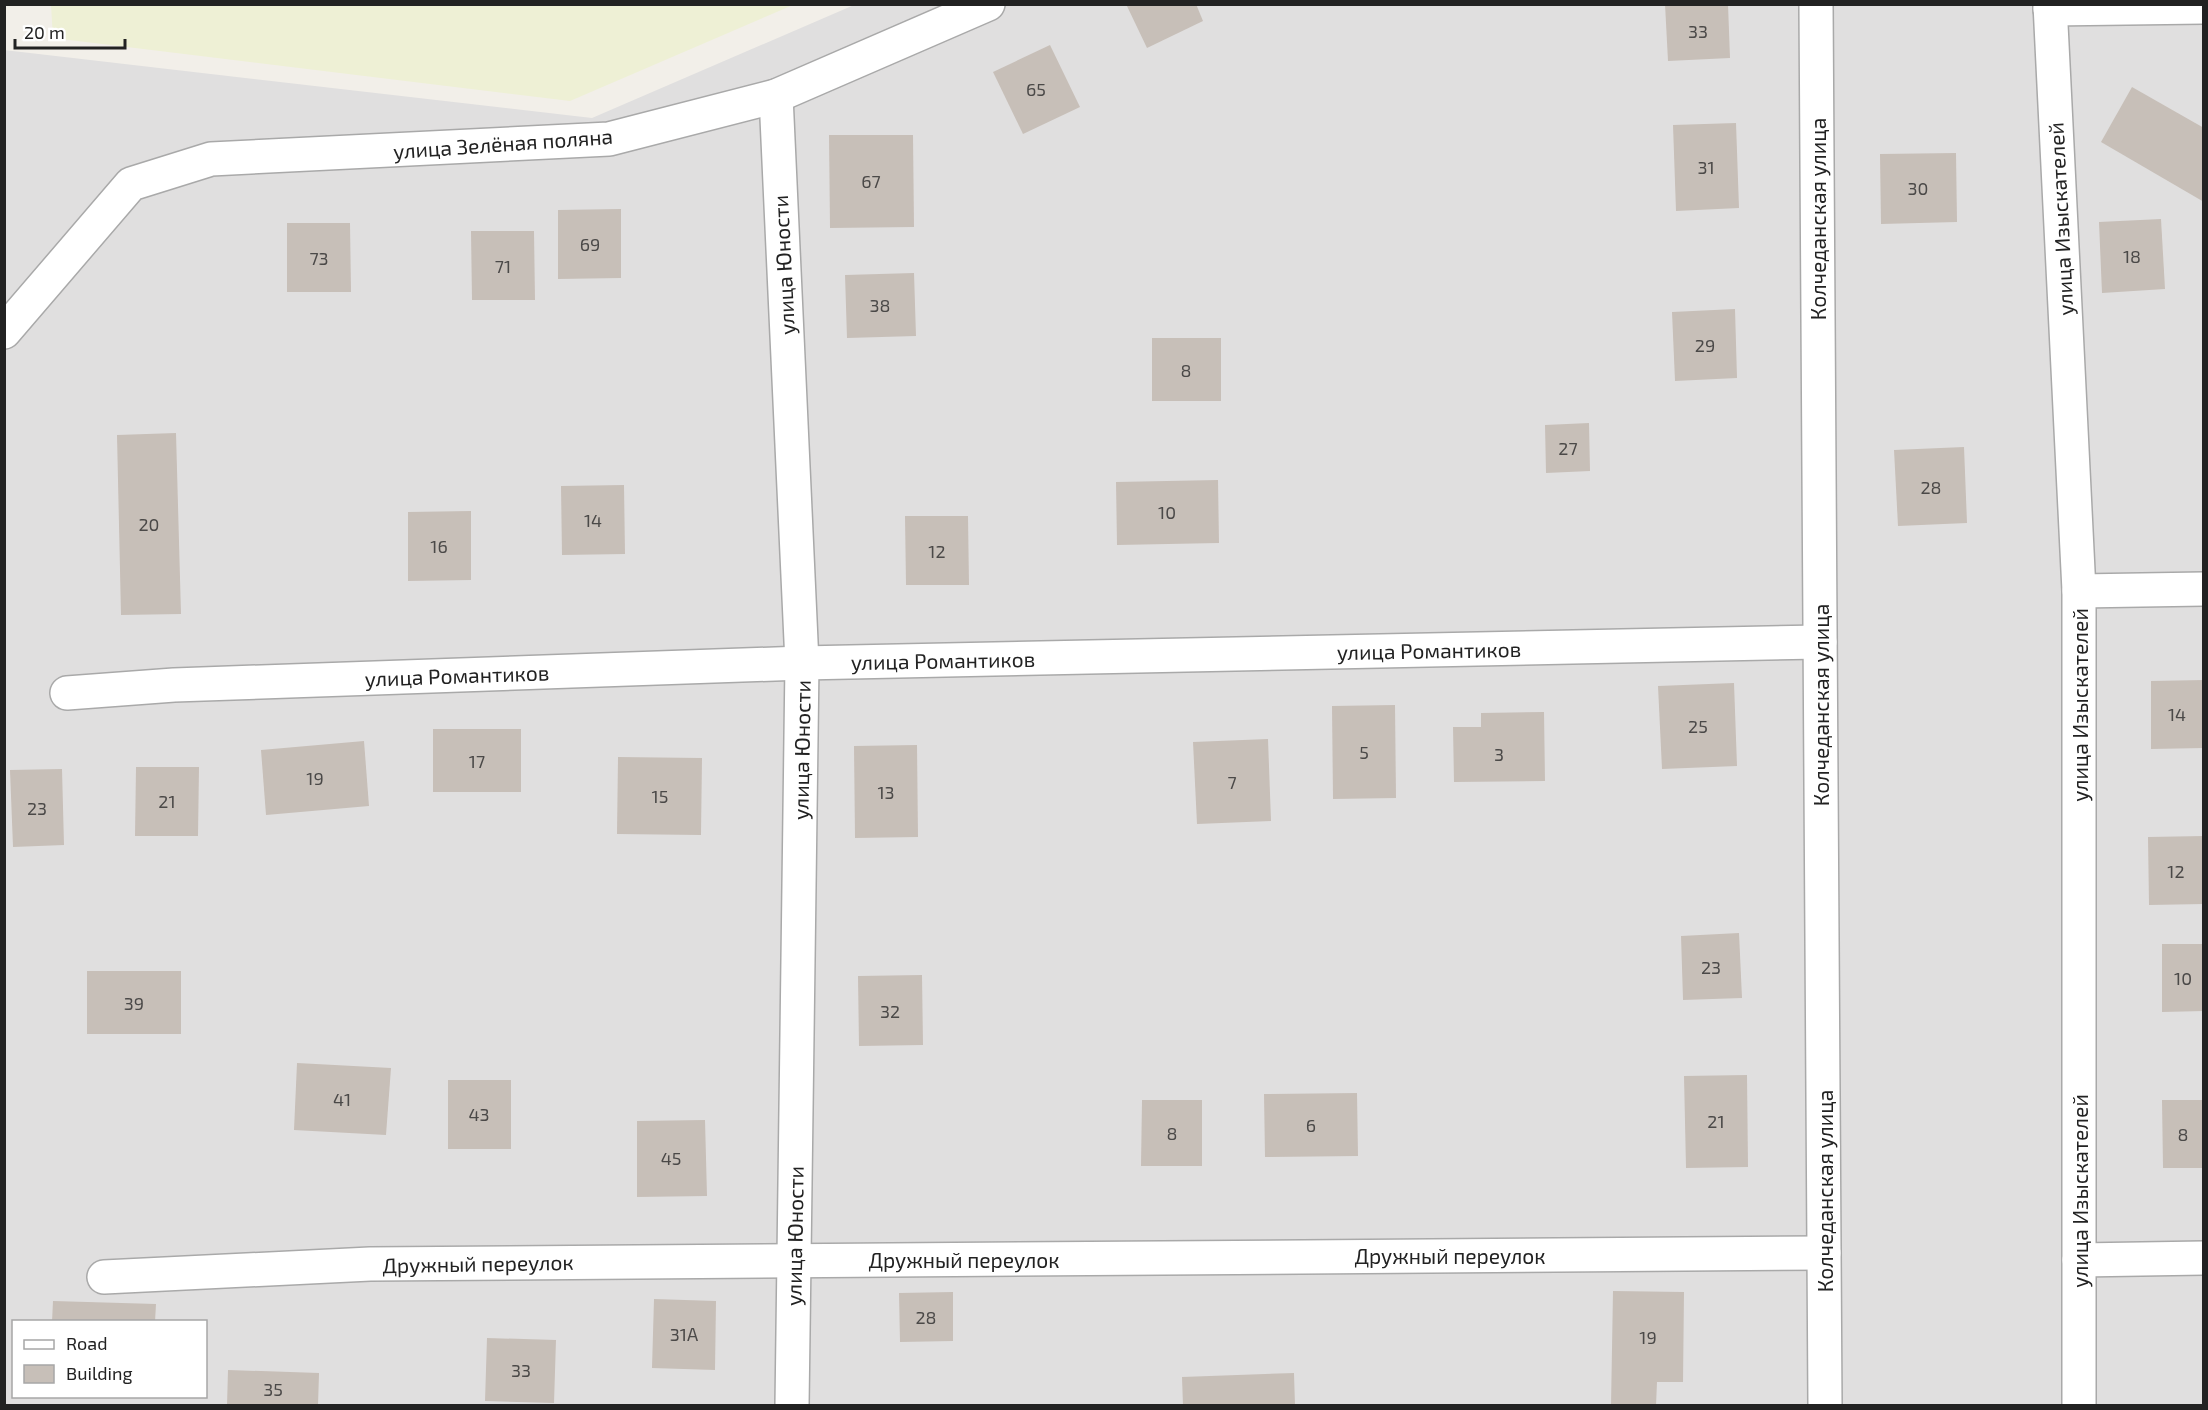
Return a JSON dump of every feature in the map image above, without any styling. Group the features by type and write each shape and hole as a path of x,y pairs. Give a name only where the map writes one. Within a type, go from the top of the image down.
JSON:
{"street":[{"name":"улица Зелёная поляна","path":"4,332 131,184 211,159 609,139 776,96 988,4"},
{"name":"Колчеданская улица","path":"1816,4 1825,1406"},
{"path":"2050,7 2204,7"},
{"name":"улица Изыскателей","path":"2050,7 2079,591 2079,1406"},
{"name":"улица Юности","path":"776,96 802,663 792,1406"},
{"path":"2079,591 2204,589"},
{"name":"улица Романтиков","path":"67,693 174,685 802,663 1820,642"},
{"name":"Дружный переулок","path":"104,1277 370,1264 1824,1253"},
{"path":"2079,1260 2204,1258"}],"shaded area":[{"path":"854,5 2203,5 2203,1405 5,1405 4,50 592,118"}],"green space":[{"path":"51,4 793,5 570,101 53,38"}],"building":[{"path":"1126,4 1196,4 1203,21 1147,48"},
{"path":"1665,4 1728,4 1730,58 1668,61"},
{"path":"1050,45 1080,107 1023,134 993,72"},
{"path":"2132,87 2204,128 2204,202 2101,142"},
{"path":"1736,123 1739,208 1676,211 1673,125"},
{"path":"829,135 913,135 914,227 830,228"},
{"path":"1956,153 1957,222 1881,224 1880,154"},
{"path":"621,209 621,278 558,279 558,210"},
{"path":"2161,219 2165,289 2102,293 2099,222"},
{"path":"287,223 350,223 351,292 287,292"},
{"path":"471,231 534,231 535,300 472,300"},
{"path":"914,273 916,336 847,338 845,275"},
{"path":"1735,309 1737,378 1675,381 1672,312"},
{"path":"1152,338 1221,338 1221,401 1152,401"},
{"path":"1589,423 1590,471 1546,473 1545,425"},
{"path":"176,433 181,614 121,615 117,435"},
{"path":"1964,447 1967,523 1898,526 1894,450"},
{"path":"1218,480 1219,543 1117,545 1116,482"},
{"path":"624,485 625,554 562,555 561,486"},
{"path":"471,511 471,580 408,581 408,512"},
{"path":"905,516 968,516 969,585 906,585"},
{"path":"2204,680 2204,748 2151,749 2151,681"},
{"path":"1734,683 1737,766 1662,769 1658,686"},
{"path":"1395,705 1396,798 1333,799 1332,706"},
{"path":"1544,712 1545,781 1454,782 1453,727 1481,727 1481,713"},
{"path":"433,729 521,729 521,792 433,792"},
{"path":"1268,739 1271,821 1197,824 1193,742"},
{"path":"364,741 369,806 266,815 261,750"},
{"path":"917,745 918,837 855,838 854,746"},
{"path":"618,757 702,758 701,835 617,834"},
{"path":"136,767 199,767 198,836 135,836"},
{"path":"62,769 64,845 13,847 10,770"},
{"path":"2204,836 2204,904 2149,905 2148,837"},
{"path":"1739,933 1742,998 1683,1000 1681,936"},
{"path":"2162,944 2204,944 2204,1011 2162,1012"},
{"path":"87,971 181,971 181,1034 87,1034"},
{"path":"922,975 923,1045 859,1046 858,976"},
{"path":"297,1063 391,1068 386,1135 294,1130"},
{"path":"1747,1075 1748,1167 1686,1168 1684,1076"},
{"path":"448,1080 511,1080 511,1149 448,1149"},
{"path":"1357,1093 1358,1156 1265,1157 1264,1094"},
{"path":"1142,1100 1202,1100 1202,1166 1141,1166"},
{"path":"2162,1100 2204,1100 2204,1168 2163,1168"},
{"path":"705,1120 707,1196 637,1197 637,1121"},
{"path":"1613,1291 1684,1292 1683,1382 1657,1382 1656,1406 1611,1406"},
{"path":"953,1292 953,1341 900,1342 899,1293"},
{"path":"654,1299 716,1301 715,1370 652,1368"},
{"path":"53,1301 156,1304 155,1320 52,1320"},
{"path":"487,1338 556,1340 554,1403 485,1401"},
{"path":"228,1370 319,1373 318,1406 227,1406"},
{"path":"1294,1373 1295,1406 1183,1406 1182,1377"}]}
